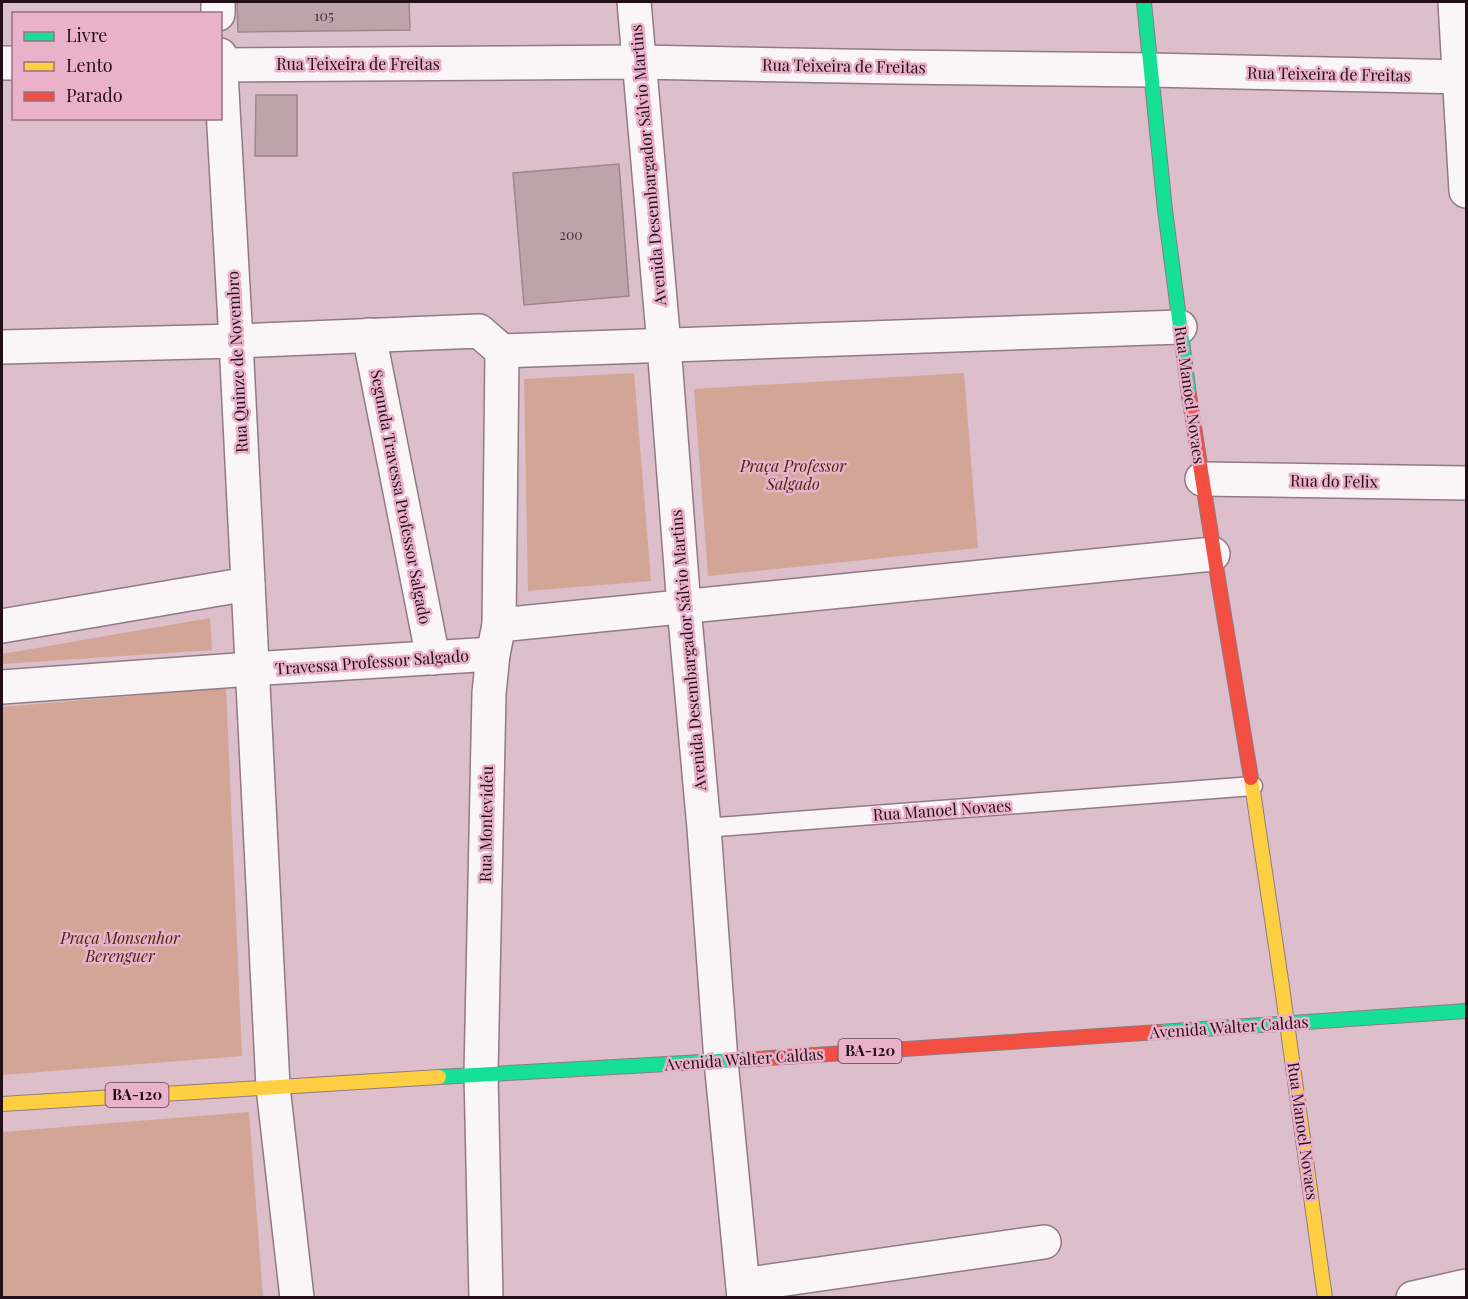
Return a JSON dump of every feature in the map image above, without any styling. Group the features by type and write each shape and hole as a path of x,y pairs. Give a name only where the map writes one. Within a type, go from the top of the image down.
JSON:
{"main road":[{"name":"Rua Manoel Novaes","path":"1144,2 1180,327 1213,554 1252,786 1288,1023 1325,1298"},
{"name":"Avenida Walter Caldas","path":"273,1087 721,1061 1467,1011"},
{"name":"BA-120","path":"2,1104 273,1087"}],"street":[{"name":"Avenida Desembargador Sálvio Martins","path":"634,2 704,828 721,1061 744,1291"},
{"path":"1455,2 1464,77 1467,191"},
{"name":"Rua Teixeira de Freitas","path":"222,65 639,62 1464,77"},
{"name":"Rua Quinze de Novembro","path":"222,83 252,669"},
{"path":"2,347 479,331 502,351 1180,327"},
{"name":"Segunda Travessa Professor Salgado","path":"369,335 433,658"},
{"name":"Rua Montevidéu","path":"486,1298 481,1074 489,693 496,639 502,351"},
{"name":"Rua do Felix","path":"1203,479 1467,483"},
{"path":"496,639 684,607 1213,554"},
{"path":"2,626 248,584"},
{"name":"Travessa Professor Salgado","path":"252,669 433,658 496,639"},
{"path":"2,687 252,669 273,1087 297,1298"},
{"path":"744,1291 1044,1242"},
{"path":"1413,1298 1467,1286"}],"lane":[{"name":"Rua Manoel Novaes","path":"704,828 1252,786"}],"green space":[{"path":"634,373 651,581 528,591 524,379"},
{"name":"Praça Professor Salgado","path":"964,373 978,548 708,576 694,389"},
{"path":"210,618 212,650 2,664 2,654"},
{"name":"Praça Monsenhor Berenguer","path":"226,688 242,1056 2,1075 2,707"},
{"path":"249,1112 263,1297 2,1297 2,1132"}],"building":[{"path":"237,2 409,2 410,30 238,32"},
{"path":"256,95 297,95 297,156 255,156"},
{"path":"619,164 629,296 524,305 513,173"}],"traffic: fast":[{"path":"1144,2 1165,210 1189,395"},
{"path":"1159,1032 1466,1011"},
{"path":"439,1077 755,1059"}],"traffic: slow":[{"path":"1251,778 1325,1298"},
{"path":"2,1104 439,1077"}],"traffic: jam":[{"path":"1189,395 1251,778"},
{"path":"755,1059 1159,1032"}]}
